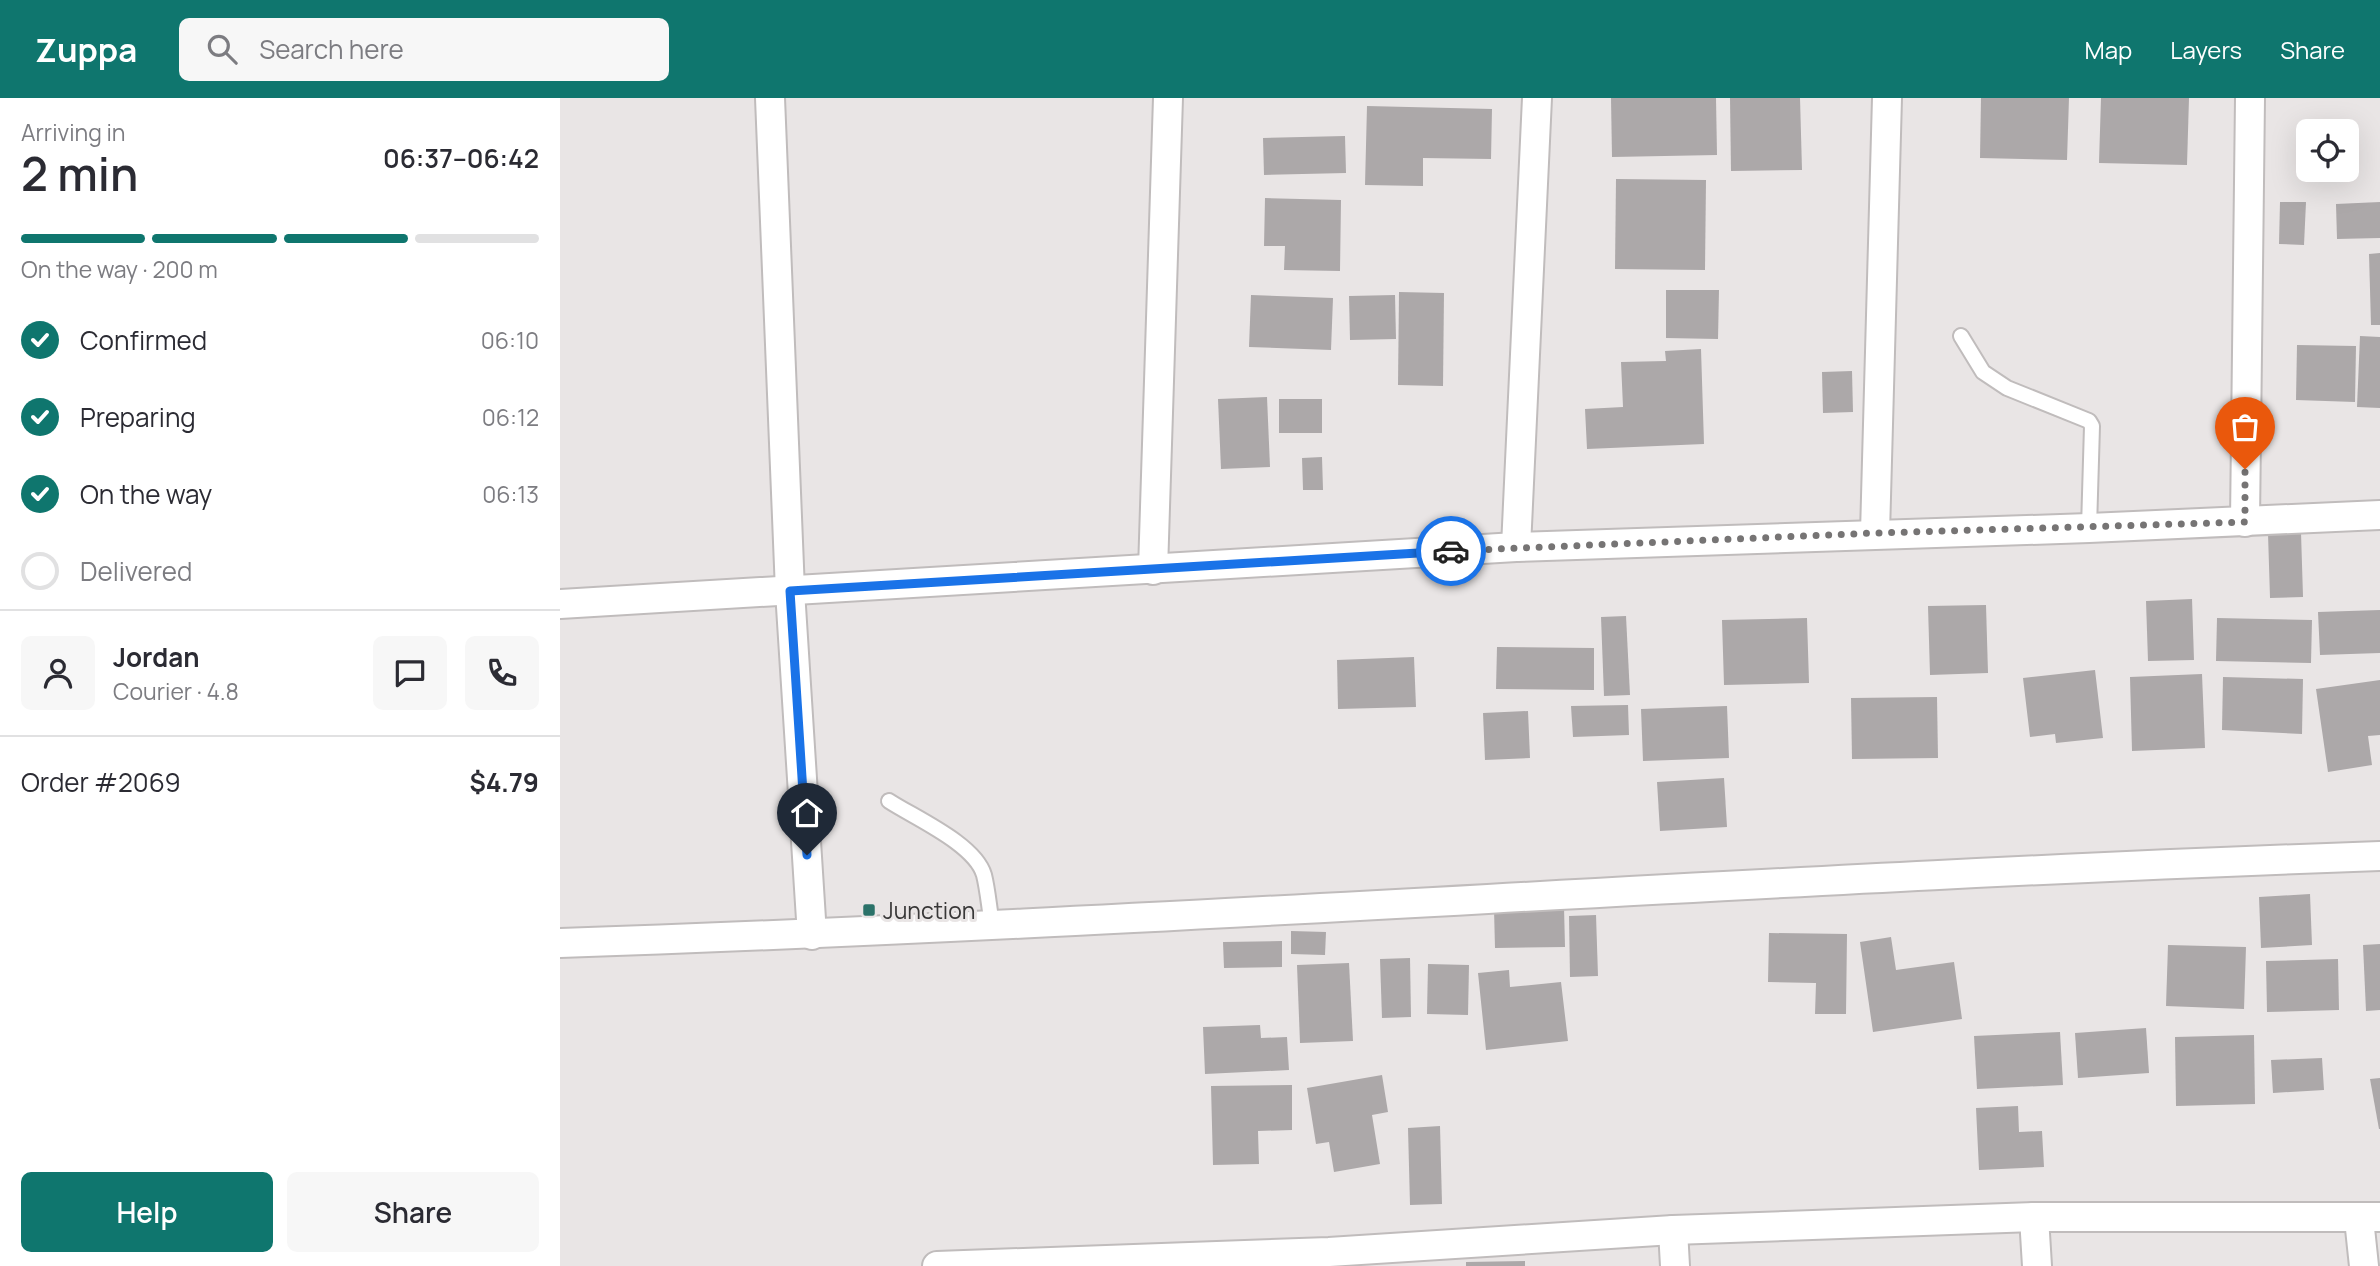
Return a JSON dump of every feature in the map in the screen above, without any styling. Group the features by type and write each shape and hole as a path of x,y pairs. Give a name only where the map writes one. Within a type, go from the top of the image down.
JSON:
{"street":[{"path":"770,98 790,591 812,934"},
{"path":"1153,570 1168,98"},
{"path":"1516,547 1537,98"},
{"path":"1875,533 1887,98"},
{"path":"2245,522 2250,98"},
{"path":"560,604 1516,547 2089,528 2380,515"},
{"path":"560,943 812,934 1720,885 2380,856"},
{"path":"2034,1217 2037,1266"},
{"path":"937,1266 1330,1259 1673,1230 2034,1217 2370,1218 2364,1266"},
{"path":"1673,1230 1675,1266"}],"lane":[{"path":"1961,336 1983,372 2007,388 2089,421 2092,426 2089,528"},
{"path":"889,801 962,846 975,859 984,874 992,925"}],"building":[{"path":"1611,98 1716,98 1717,155 1612,157"},
{"path":"1730,98 1800,98 1802,170 1731,171"},
{"path":"1981,98 2069,98 2067,160 1980,158"},
{"path":"2101,98 2189,98 2187,165 2099,163"},
{"path":"1367,106 1492,109 1491,159 1423,158 1423,186 1365,185"},
{"path":"1345,136 1346,173 1264,175 1263,138"},
{"path":"1616,179 1706,180 1705,270 1615,269"},
{"path":"1265,198 1341,200 1340,271 1284,270 1285,246 1264,246"},
{"path":"2280,202 2306,202 2304,245 2279,244"},
{"path":"2380,202 2380,238 2337,239 2336,204"},
{"path":"2380,253 2380,325 2371,325 2369,254"},
{"path":"1666,290 1719,290 1718,339 1666,338"},
{"path":"1399,292 1444,293 1443,386 1398,385"},
{"path":"1251,295 1333,298 1331,350 1249,347"},
{"path":"1395,295 1396,339 1350,340 1349,296"},
{"path":"2360,336 2380,337 2380,408 2357,407"},
{"path":"2297,345 2356,346 2355,402 2296,400"},
{"path":"1701,349 1704,444 1587,449 1585,409 1623,407 1621,362 1666,361 1665,351"},
{"path":"1852,371 1853,412 1823,413 1822,372"},
{"path":"1267,397 1270,467 1221,469 1218,399"},
{"path":"1279,399 1322,399 1322,433 1279,433"},
{"path":"1322,457 1323,490 1303,490 1302,458"},
{"path":"2301,533 2303,597 2270,598 2268,534"},
{"path":"2192,599 2194,660 2148,661 2146,601"},
{"path":"1986,605 1988,673 1930,675 1928,606"},
{"path":"2380,610 2380,653 2320,655 2318,612"},
{"path":"1626,616 1630,695 1604,696 1601,617"},
{"path":"1807,618 1809,683 1724,685 1722,620"},
{"path":"2217,618 2312,620 2311,663 2216,661"},
{"path":"1497,647 1594,648 1594,690 1496,689"},
{"path":"1414,657 1416,707 1338,709 1337,660"},
{"path":"2095,670 2103,738 2056,743 2055,734 2030,737 2023,678"},
{"path":"2202,674 2205,748 2132,751 2130,677"},
{"path":"2223,677 2303,679 2302,734 2222,730"},
{"path":"2380,680 2380,735 2368,736 2372,765 2328,772 2316,689"},
{"path":"1937,697 1938,758 1852,759 1851,698"},
{"path":"1628,705 1629,735 1573,737 1571,706"},
{"path":"1727,706 1729,758 1643,761 1641,709"},
{"path":"1528,711 1530,758 1485,760 1483,713"},
{"path":"1724,778 1727,827 1660,831 1657,782"},
{"path":"2310,894 2312,945 2261,948 2259,897"},
{"path":"1564,907 1565,947 1495,948 1494,909"},
{"path":"1596,915 1598,976 1570,977 1569,916"},
{"path":"1291,931 1326,932 1325,955 1291,954"},
{"path":"1769,933 1847,934 1846,1014 1815,1014 1816,983 1768,982"},
{"path":"1891,937 1896,970 1954,962 1962,1019 1873,1032 1860,942"},
{"path":"1282,941 1282,967 1224,968 1223,942"},
{"path":"2380,944 2380,1010 2366,1011 2363,945"},
{"path":"2168,945 2246,947 2244,1009 2166,1006"},
{"path":"1410,958 1411,1017 1382,1018 1380,959"},
{"path":"2338,959 2339,1010 2267,1012 2266,961"},
{"path":"1349,963 1353,1041 1300,1043 1297,965"},
{"path":"1428,964 1469,965 1468,1015 1427,1014"},
{"path":"1509,970 1510,987 1561,982 1568,1041 1486,1050 1478,973"},
{"path":"1260,1025 1261,1038 1287,1037 1289,1070 1205,1074 1203,1027"},
{"path":"2146,1028 2149,1073 2078,1078 2075,1033"},
{"path":"2060,1032 2063,1085 1977,1089 1974,1036"},
{"path":"2254,1035 2255,1104 2176,1106 2175,1037"},
{"path":"2322,1058 2324,1090 2273,1093 2271,1060"},
{"path":"1382,1075 1388,1112 1372,1115 1380,1164 1334,1172 1329,1142 1316,1144 1307,1088"},
{"path":"2380,1078 2380,1129 2379,1129 2370,1079"},
{"path":"1292,1085 1292,1130 1258,1131 1259,1164 1213,1165 1211,1086"},
{"path":"2018,1106 2019,1132 2042,1131 2044,1167 1979,1170 1976,1108"},
{"path":"1440,1126 1442,1204 1410,1205 1408,1128"},
{"path":"1525,1261 1525,1266 1466,1266 1466,1262"}],"way so far":[{"path":"1451,551 1875,533 2245,522 2245,469"}],"place":[{"name":"Junction","path":"869,910"}],"route":[{"path":"807,855 790,591 1451,551"}]}
